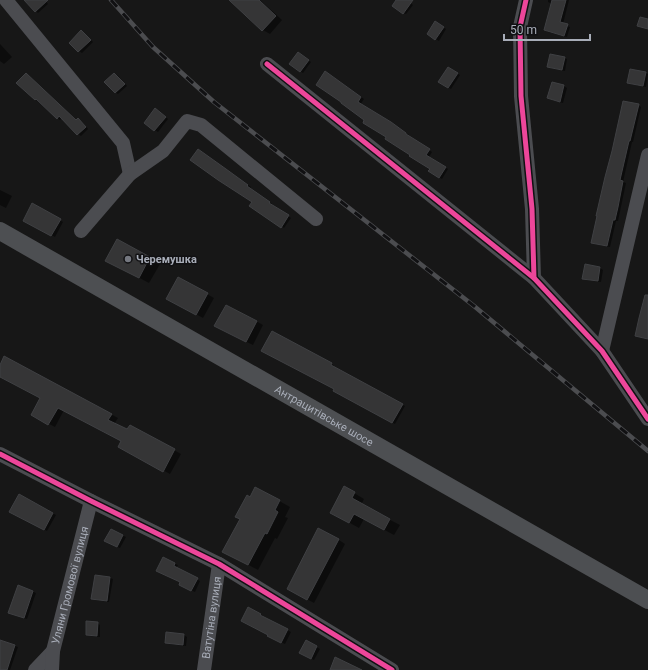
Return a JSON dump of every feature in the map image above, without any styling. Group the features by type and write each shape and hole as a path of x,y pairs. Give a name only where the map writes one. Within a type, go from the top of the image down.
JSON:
{"main road":[{"name":"Антрацитівське шосе","path":"0,231 648,600"}],"street":[{"path":"6,0 123,143 130,174"},
{"path":"526,0 520,27 521,96 532,210 534,278"},
{"path":"267,64 534,278 602,351 648,419"},
{"path":"81,231 130,174 163,151 187,121 202,125 316,219"},
{"path":"602,351 648,155"},
{"path":"0,454 91,502 219,564 377,666 392,670"},
{"name":"Уляни Громової вулиця","path":"52,670 53,650 91,502"},
{"name":"Ватутіна вулиця","path":"204,670 219,564"},
{"path":"35,670 53,650"}],"building":[{"path":"24,0 48,0 35,12"},
{"path":"229,0 259,0 276,16 262,31"},
{"path":"396,0 413,0 403,14 392,6"},
{"path":"552,0 566,0 560,22 568,24 564,36 544,30"},
{"path":"640,17 648,19 648,29 637,26"},
{"path":"435,21 444,27 435,40 427,34"},
{"path":"81,30 91,40 78,52 69,43"},
{"path":"298,52 309,60 300,72 289,64"},
{"path":"550,54 565,57 562,70 547,67"},
{"path":"448,67 458,73 448,88 438,82"},
{"path":"630,69 646,72 643,86 627,83"},
{"path":"325,71 361,97 358,102 391,122 406,134 430,149 426,155 446,167 439,178 428,171 430,169 385,139 386,137 363,123 364,120 316,85"},
{"path":"26,73 76,120 78,118 86,127 77,135 59,116 57,119 16,83"},
{"path":"114,73 125,84 115,93 104,82"},
{"path":"552,82 564,85 560,102 547,98"},
{"path":"623,101 639,104 620,180 623,181 618,207 615,220 613,220 607,246 591,243"},
{"path":"155,108 166,117 154,131 144,123"},
{"path":"198,149 248,185 247,186 270,202 269,203 289,215 281,228 249,206 252,202 190,160"},
{"path":"32,203 61,219 51,236 23,221"},
{"name":"Черемушка","path":"117,239 150,257 139,278 105,261"},
{"path":"585,264 600,267 598,281 582,279"},
{"path":"178,277 208,293 196,315 166,299"},
{"path":"645,295 648,295 648,339 635,336"},
{"path":"226,305 257,321 246,342 214,326"},
{"path":"272,331 332,363 331,365 403,404 392,423 333,391 334,389 261,351"},
{"path":"4,356 112,414 108,420 127,429 130,425 175,449 163,472 118,447 121,441 58,408 48,425 31,415 40,398 0,377 0,365"},
{"path":"344,486 355,492 352,498 390,519 384,530 354,514 349,523 330,513"},
{"path":"255,487 280,500 275,510 278,512 267,534 265,533 248,565 222,552 240,519 235,517 247,495 250,497"},
{"path":"19,494 53,513 44,530 9,512"},
{"path":"318,528 339,539 307,600 287,589"},
{"path":"111,529 123,535 117,547 104,541"},
{"path":"163,557 175,563 174,566 198,578 191,591 179,585 180,582 156,571"},
{"path":"95,575 110,577 107,601 91,599"},
{"path":"18,585 33,591 24,618 8,613"},
{"path":"248,607 261,614 260,615 288,629 281,643 241,621"},
{"path":"86,621 98,622 97,636 86,635"},
{"path":"166,632 184,634 183,645 165,643"},
{"path":"0,640 15,645 7,670 0,670"},
{"path":"306,640 317,646 311,659 299,653"},
{"path":"335,657 362,670 330,670"}],"railway":[{"path":"111,0 153,47 214,102 474,306 648,451"}],"cycle path":[{"path":"526,0 520,27 521,96 532,209 534,278 602,351 648,419"},
{"path":"267,64 534,278"},
{"path":"0,454 219,564 392,670"}],"place":[{"name":"Черемушка","path":"128,259"}]}
